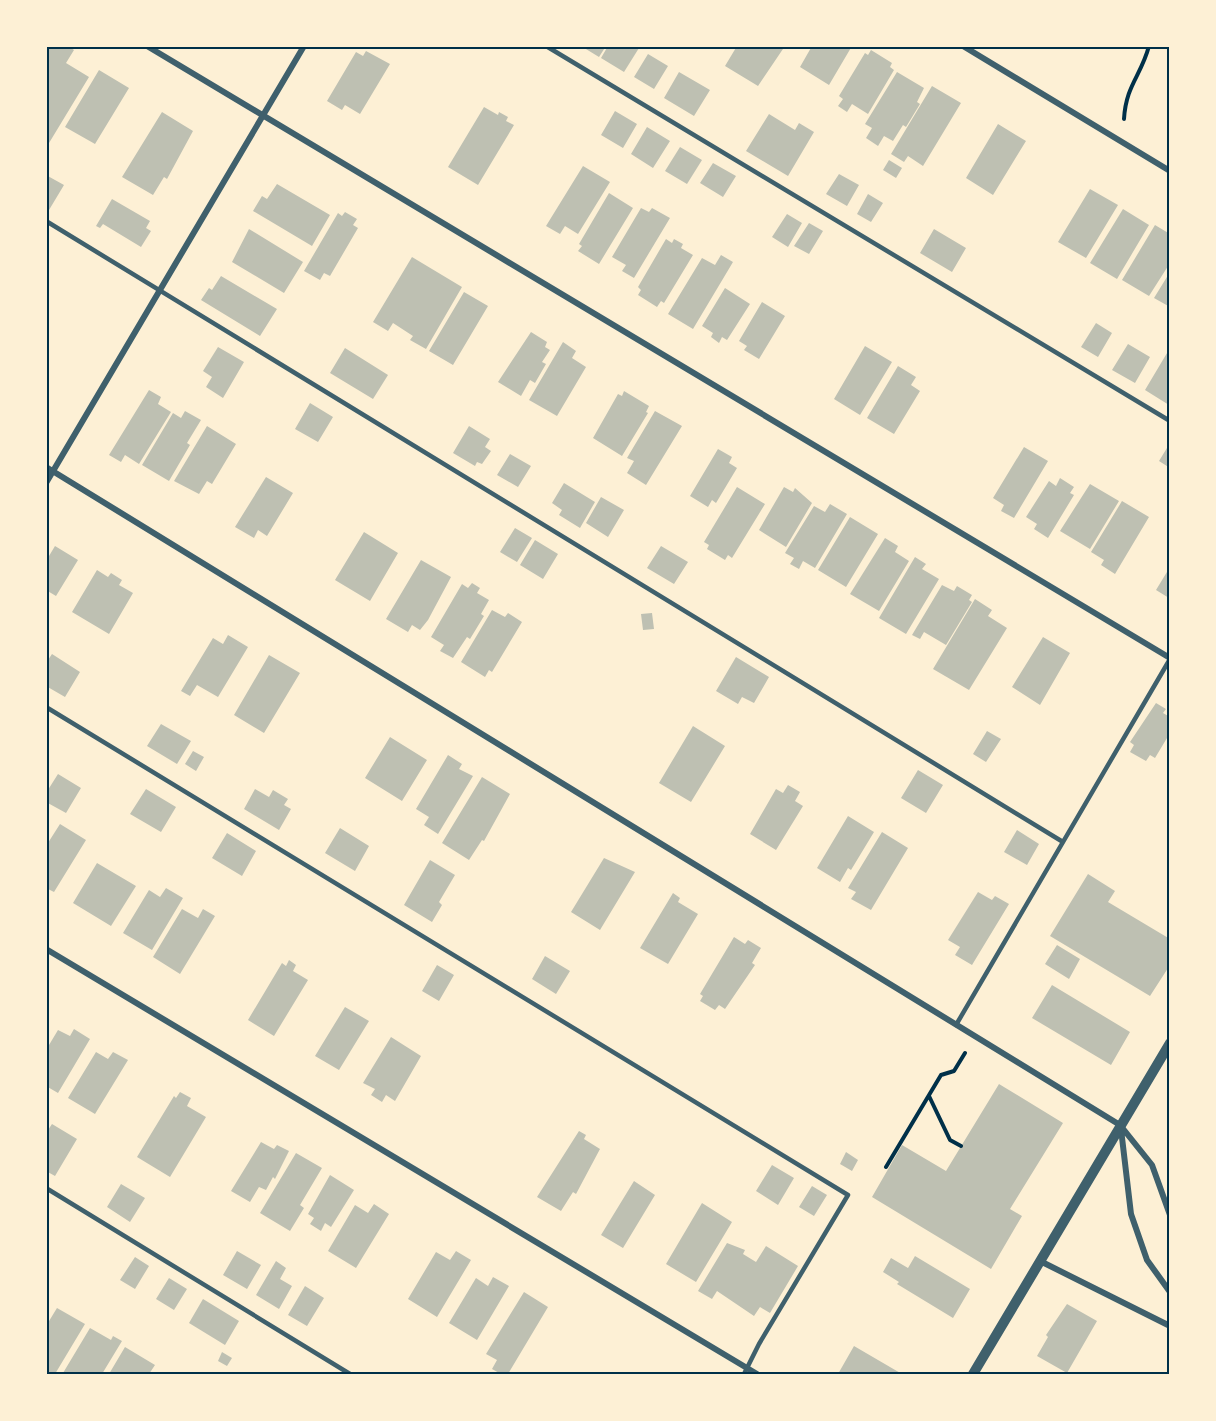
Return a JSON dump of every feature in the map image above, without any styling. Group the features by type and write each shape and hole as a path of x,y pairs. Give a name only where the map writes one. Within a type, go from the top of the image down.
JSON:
{"street":[{"path":"147,46 263,118 1170,659"},
{"path":"46,483 304,46"},
{"path":"963,46 1170,171"},
{"path":"46,467 1120,1125 1152,1165 1170,1215"},
{"path":"46,949 746,1372 757,1374"},
{"path":"973,1374 1170,1043"},
{"path":"1120,1125 1131,1214 1147,1260 1170,1292"},
{"path":"1040,1261 1170,1326"}],"lane":[{"path":"546,46 1170,421"},
{"path":"46,221 1063,842"},
{"path":"956,1025 1170,659"},
{"path":"46,707 848,1194 759,1344 746,1372"},
{"path":"46,1188 350,1374"}],"path":[{"path":"1124,119 1125,99 1144,64 1149,46"},
{"path":"886,1167 940,1075 954,1071 965,1053"},
{"path":"928,1095 950,1140 961,1146"}],"building":[{"path":"46,46 68,46 74,50 66,63 89,77 46,148"},
{"path":"581,46 606,46 599,57"},
{"path":"608,46 637,46 639,48 624,72 601,58"},
{"path":"737,46 785,46 758,86 725,66"},
{"path":"812,46 852,46 829,85 800,67"},
{"path":"871,50 892,63 890,67 894,70 868,114 852,104 847,112 838,106 843,99 839,96 865,53 868,55"},
{"path":"366,51 390,64 360,114 345,105 342,110 327,101 356,52 363,56"},
{"path":"648,54 668,66 654,89 634,77"},
{"path":"99,70 129,88 95,144 65,127"},
{"path":"679,72 710,90 694,116 664,98"},
{"path":"897,72 924,88 917,102 920,104 906,127 903,125 893,141 884,136 878,146 866,138 872,128 865,124"},
{"path":"932,86 961,103 923,166 908,156 904,162 891,154"},
{"path":"484,107 498,115 499,112 508,117 506,121 514,125 478,185 448,167"},
{"path":"615,111 637,124 623,148 601,135"},
{"path":"162,112 193,131 167,179 164,177 153,195 122,177"},
{"path":"769,114 795,130 799,123 814,132 788,176 746,151"},
{"path":"998,124 1026,141 993,195 966,178"},
{"path":"647,127 670,141 653,168 631,154"},
{"path":"680,147 702,160 687,184 665,171"},
{"path":"889,160 902,168 896,178 883,170"},
{"path":"713,163 736,176 723,197 700,183"},
{"path":"583,166 610,182 578,234 565,226 560,234 546,226"},
{"path":"839,174 859,185 847,206 826,194"},
{"path":"46,175 64,185 49,210 46,208"},
{"path":"277,184 330,215 312,246 253,211 262,196 267,199"},
{"path":"1090,189 1118,205 1086,258 1058,242"},
{"path":"609,193 633,208 599,264 578,251 582,246 579,244"},
{"path":"868,194 883,203 871,222 857,214"},
{"path":"112,199 150,221 146,228 151,231 141,247 103,224 100,228 96,226"},
{"path":"641,208 649,212 652,208 670,218 634,278 622,271 626,265 612,257"},
{"path":"1123,209 1149,225 1117,279 1090,263"},
{"path":"345,212 357,219 353,225 358,228 330,276 324,273 320,280 304,271 338,213 342,216"},
{"path":"787,214 802,223 788,247 772,237"},
{"path":"809,223 823,231 809,254 794,246"},
{"path":"1155,225 1170,234 1170,263 1149,296 1122,280"},
{"path":"249,229 303,262 284,293 232,262"},
{"path":"934,229 966,248 952,272 920,253"},
{"path":"666,239 672,243 674,239 683,244 681,248 693,255 664,303 661,301 657,307 638,295 641,290 638,287"},
{"path":"721,255 733,262 693,329 668,314 702,258 715,265"},
{"path":"412,257 462,287 426,349 410,340 413,336 393,323 388,331 373,322"},
{"path":"1170,272 1170,307 1154,298"},
{"path":"221,276 277,309 260,336 201,300 209,288 212,290"},
{"path":"725,288 750,304 727,340 722,337 719,343 711,337 713,333 702,326"},
{"path":"464,292 488,306 453,365 429,351"},
{"path":"762,302 785,316 759,359 744,350 747,346 739,341"},
{"path":"1096,323 1112,333 1098,357 1081,347"},
{"path":"531,332 547,342 545,347 550,350 542,362 546,364 535,383 530,380 521,396 498,382"},
{"path":"563,342 576,351 572,358 586,367 557,416 529,400"},
{"path":"1128,344 1150,357 1135,383 1112,370"},
{"path":"865,346 892,362 860,415 834,399"},
{"path":"218,347 244,362 223,398 206,387 212,377 203,371"},
{"path":"345,348 388,375 373,399 330,373"},
{"path":"1170,348 1170,403 1169,405 1145,390"},
{"path":"898,366 916,377 911,385 920,391 894,434 867,418"},
{"path":"149,390 161,397 158,404 171,412 139,464 125,455 121,462 109,455"},
{"path":"624,391 649,406 646,412 648,413 622,456 593,438 618,394 622,396"},
{"path":"310,403 333,417 318,442 295,429"},
{"path":"185,411 201,420 187,443 190,445 169,481 142,465 173,413 181,418"},
{"path":"655,411 682,426 646,485 627,473 634,461 627,458"},
{"path":"207,426 236,444 212,484 207,481 199,494 174,481"},
{"path":"469,426 490,439 485,447 491,451 482,464 477,462 475,466 453,453"},
{"path":"1170,443 1170,468 1159,461"},
{"path":"1024,447 1048,461 1014,518 1001,511 1004,505 993,498"},
{"path":"718,449 732,457 729,463 737,468 716,503 712,500 708,507 690,496"},
{"path":"510,454 531,466 518,487 497,475"},
{"path":"266,477 293,493 267,536 258,530 254,538 235,527"},
{"path":"1060,478 1074,487 1070,493 1074,495 1048,538 1034,529 1037,524 1026,517 1049,481 1056,486"},
{"path":"564,483 595,502 580,528 559,515 562,510 552,503"},
{"path":"1090,484 1119,501 1090,549 1060,531"},
{"path":"737,487 765,504 732,558 728,555 725,560 707,549 709,545 704,542"},
{"path":"784,487 793,492 795,488 812,503 786,547 759,530"},
{"path":"601,497 624,510 608,537 586,523"},
{"path":"1122,501 1149,517 1115,574 1101,565 1104,560 1091,552"},
{"path":"830,504 847,514 815,568 803,561 799,569 790,564 794,558 785,553 814,506 825,512"},
{"path":"850,517 878,534 846,587 818,570"},
{"path":"515,528 532,538 517,562 500,552"},
{"path":"364,532 398,553 370,601 335,580"},
{"path":"885,538 898,546 895,552 909,561 879,611 850,594"},
{"path":"535,540 558,554 543,579 520,565"},
{"path":"55,546 78,560 56,596 46,590 46,561"},
{"path":"661,546 688,562 674,584 647,568"},
{"path":"915,557 926,564 922,569 939,579 906,634 879,618"},
{"path":"421,560 451,577 428,620 420,630 412,625 408,632 386,619"},
{"path":"1170,567 1170,604 1167,602 1169,598 1156,590"},
{"path":"97,570 108,577 111,573 122,580 119,585 133,593 109,634 72,612"},
{"path":"472,583 480,588 477,593 489,600 481,614 484,616 470,639 467,637 453,658 440,651 444,645 431,637 462,584 468,588"},
{"path":"942,585 954,591 957,586 972,595 969,600 972,602 946,645 924,632 920,639 912,635"},
{"path":"975,599 992,610 988,616 1007,628 969,690 933,669"},
{"path":"492,610 505,617 508,613 522,622 492,672 489,670 485,677 461,662"},
{"path":"652,613 654,629 643,630 641,614"},
{"path":"228,635 248,647 218,697 197,685 190,696 181,691 213,638 223,644"},
{"path":"1043,637 1070,653 1040,705 1012,687"},
{"path":"52,654 80,672 65,697 46,686 46,663"},
{"path":"269,655 300,673 264,733 234,715"},
{"path":"736,657 769,677 754,703 742,697 738,704 716,691"},
{"path":"1156,703 1166,709 1163,713 1170,717 1170,733 1155,758 1150,755 1146,761 1130,752 1134,745 1130,742"},
{"path":"161,724 191,741 177,764 147,746"},
{"path":"693,726 725,746 691,802 659,783"},
{"path":"987,731 1001,739 986,762 973,754"},
{"path":"390,737 427,760 402,801 365,778"},
{"path":"193,751 204,757 196,771 185,764"},
{"path":"448,755 462,764 459,769 473,776 438,834 424,825 429,817 416,809"},
{"path":"918,770 943,785 926,813 901,798"},
{"path":"58,774 81,788 66,813 46,802 46,793"},
{"path":"482,777 510,794 484,841 482,840 469,860 442,843"},
{"path":"788,785 800,792 795,801 803,806 776,850 750,834 776,789 783,793"},
{"path":"146,789 176,807 161,832 130,814"},
{"path":"255,789 269,797 273,790 288,799 284,805 291,809 279,830 244,809"},
{"path":"848,816 874,832 851,870 848,868 840,882 817,868"},
{"path":"60,824 86,840 54,892 46,888 46,846"},
{"path":"340,828 369,846 355,871 325,853"},
{"path":"1017,830 1039,844 1027,865 1004,852"},
{"path":"882,832 908,848 871,910 851,899 856,892 848,888"},
{"path":"227,833 256,851 242,876 212,858"},
{"path":"604,858 635,872 600,930 571,912"},
{"path":"430,860 455,875 439,902 442,905 432,922 404,905"},
{"path":"97,863 136,886 111,926 73,903"},
{"path":"1088,874 1115,891 1108,902 1170,939 1170,965 1150,996 1050,936"},
{"path":"166,888 183,898 152,950 123,933 149,890 160,897"},
{"path":"978,892 992,900 995,896 1009,904 972,965 955,955 960,947 948,940"},
{"path":"673,893 680,898 678,902 698,914 668,964 640,948"},
{"path":"182,909 198,918 203,909 215,916 180,974 153,957"},
{"path":"734,937 745,944 748,940 761,948 752,963 755,965 725,1009 719,1005 715,1010 700,1001 703,996 700,994"},
{"path":"1057,945 1080,959 1069,979 1045,964"},
{"path":"545,956 570,971 556,994 532,979"},
{"path":"289,960 296,965 293,971 308,980 274,1036 248,1020 282,963 286,966"},
{"path":"437,965 454,975 439,1001 422,991"},
{"path":"1052,985 1130,1032 1111,1065 1032,1018"},
{"path":"345,1007 369,1021 339,1070 315,1056"},
{"path":"74,1029 90,1039 58,1093 46,1086 46,1050 58,1030 70,1036"},
{"path":"391,1037 421,1056 395,1101 386,1095 382,1102 371,1095 375,1089 363,1083"},
{"path":"96,1052 108,1059 113,1052 128,1060 95,1114 68,1098"},
{"path":"999,1084 1063,1123 1010,1209 1022,1216 991,1269 872,1197 902,1145 946,1171"},
{"path":"180,1092 191,1098 187,1106 206,1117 170,1177 137,1157 174,1096 176,1098"},
{"path":"52,1124 77,1139 55,1176 46,1171 46,1133"},
{"path":"579,1131 586,1135 584,1139 600,1149 576,1194 573,1192 561,1211 537,1197"},
{"path":"261,1142 274,1149 277,1145 289,1151 275,1179 273,1177 266,1190 259,1187 250,1202 231,1191"},
{"path":"846,1152 858,1160 852,1171 840,1164"},
{"path":"296,1153 322,1168 300,1205 304,1208 290,1231 260,1213"},
{"path":"772,1165 794,1178 778,1205 756,1191"},
{"path":"330,1175 354,1190 331,1227 325,1223 321,1231 310,1224 314,1218 308,1214"},
{"path":"634,1181 655,1195 623,1248 601,1235"},
{"path":"121,1184 145,1198 130,1222 107,1207"},
{"path":"812,1186 827,1195 814,1216 799,1207"},
{"path":"702,1203 732,1222 696,1282 666,1264"},
{"path":"374,1204 389,1214 356,1268 328,1251 355,1205 368,1213"},
{"path":"727,1243 745,1250 743,1254 756,1262 766,1246 798,1266 770,1313 760,1307 754,1316 717,1291 712,1299 698,1291"},
{"path":"237,1251 261,1265 247,1289 223,1275"},
{"path":"456,1251 471,1260 437,1317 408,1299 436,1252 450,1260"},
{"path":"915,1256 970,1289 953,1318 897,1284 899,1282 883,1272 891,1258 908,1268"},
{"path":"135,1257 149,1266 135,1289 120,1280"},
{"path":"276,1261 286,1268 280,1279 292,1286 279,1309 256,1295"},
{"path":"493,1277 509,1286 477,1340 449,1323 476,1278 488,1286"},
{"path":"169,1278 187,1289 174,1310 156,1299"},
{"path":"305,1286 324,1298 307,1326 288,1315"},
{"path":"524,1292 548,1307 508,1374 501,1374 492,1369 497,1360 486,1354"},
{"path":"203,1299 239,1321 225,1345 189,1323"},
{"path":"1067,1304 1097,1321 1067,1373 1037,1356 1048,1337 1046,1335"},
{"path":"57,1308 85,1324 55,1374 46,1374 46,1326"},
{"path":"90,1328 111,1340 113,1336 122,1341 102,1374 63,1373"},
{"path":"854,1346 902,1374 838,1374"},
{"path":"125,1347 155,1365 149,1374 109,1374"},
{"path":"222,1352 232,1358 227,1366 218,1361"}]}
